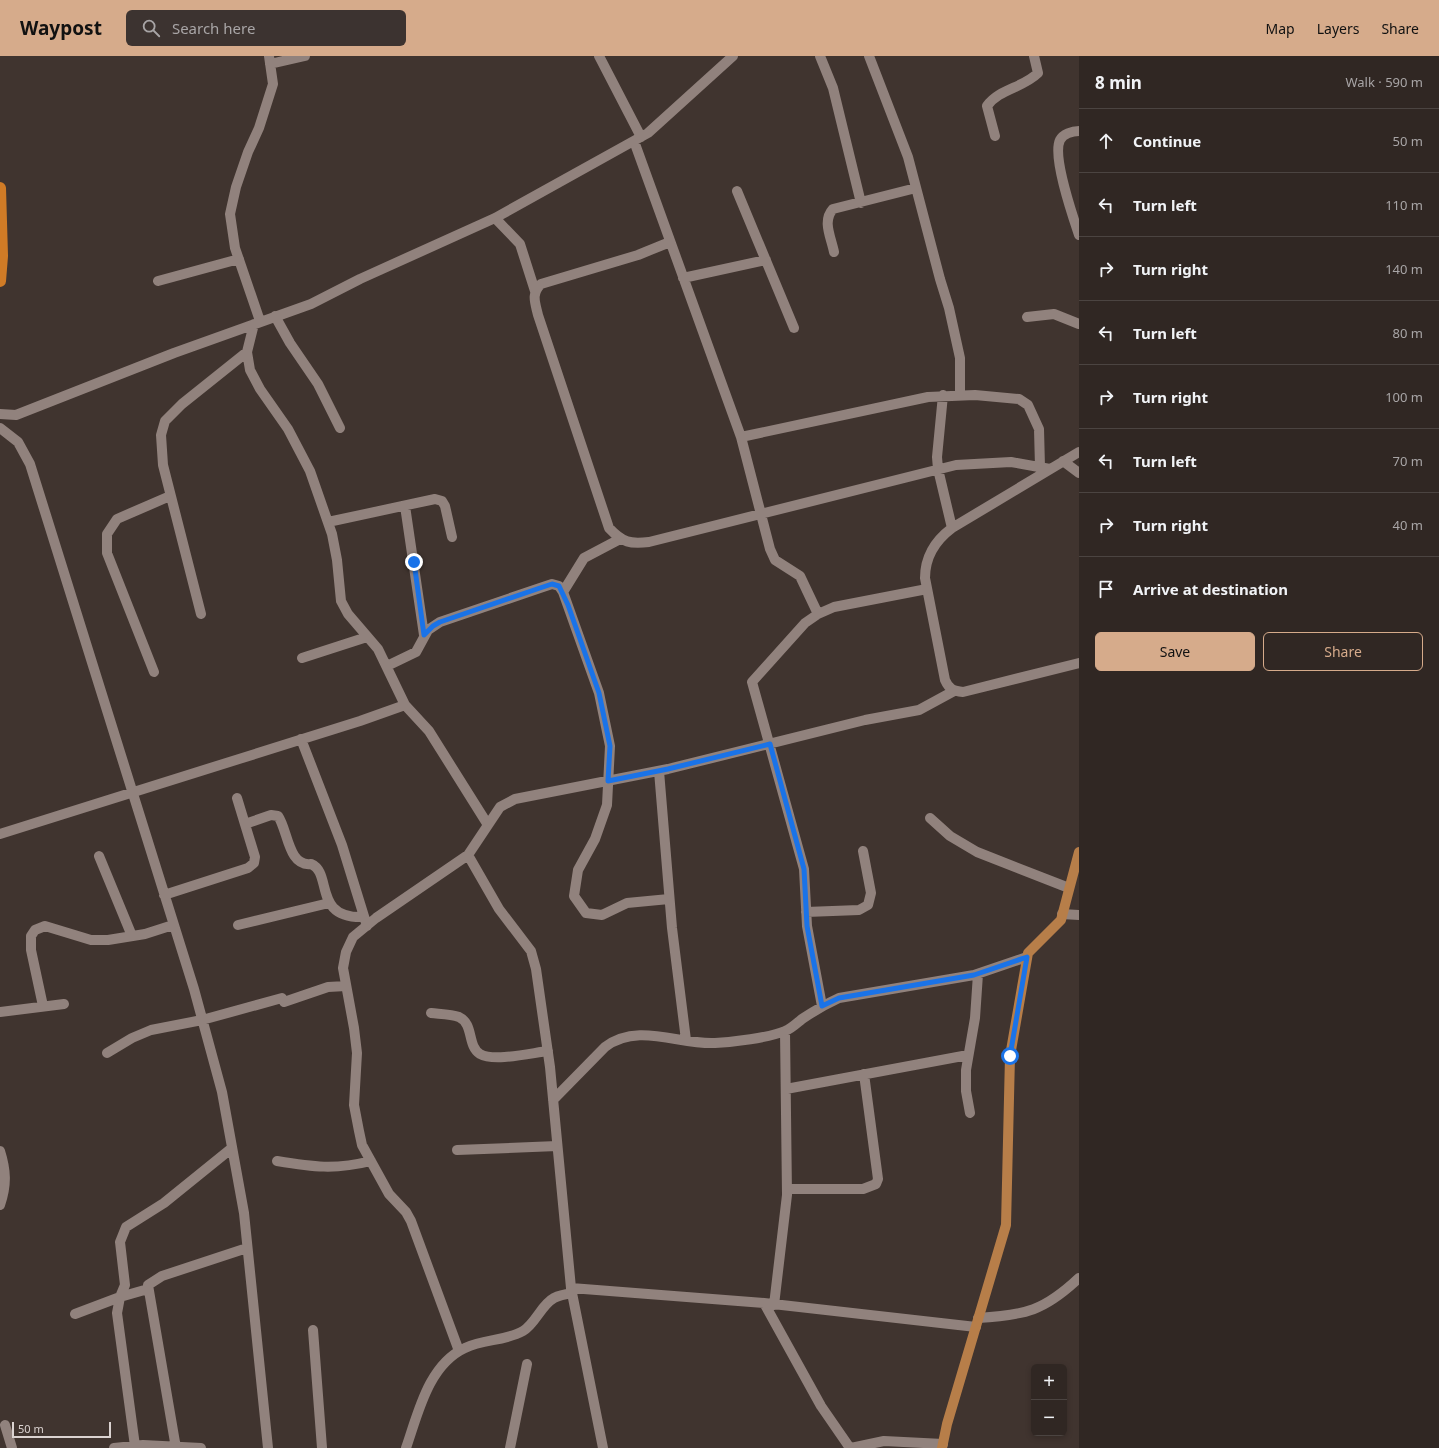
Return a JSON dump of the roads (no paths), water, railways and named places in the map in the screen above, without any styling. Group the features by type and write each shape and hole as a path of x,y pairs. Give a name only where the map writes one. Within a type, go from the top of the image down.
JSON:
{"highway":[{"path":"0,188 0,281"}],"main road":[{"path":"942,1446 947,1424 1006,1225 1010,1056 1027,957 1028,953 1060,920 1079,852"}],"street":[{"path":"305,56 270,60 273,84 259,128 248,152 236,187 230,214 235,248 257,322 247,352 250,370 260,389 288,429 310,471 328,522 337,560 341,600 348,614 378,649 404,705 428,731 488,825"},
{"path":"599,56 637,139 670,242 741,437 759,514 770,549 775,560 800,576 818,614"},
{"path":"0,414 16,415 257,322 310,304 360,279 495,218 654,129 733,56"},
{"path":"820,56 832,88 861,203"},
{"path":"869,56 908,157 958,340 960,358 960,395"},
{"path":"995,136 986,106 992,98 1031,80 1038,73 1034,56"},
{"path":"1079,131 1068,133 1061,139 1058,145 1062,176 1079,235"},
{"path":"834,252 827,222 828,215 833,209 916,188"},
{"path":"737,191 794,328"},
{"path":"495,218 520,244 534,291 538,315 609,528 620,539 633,544 649,542 956,465 988,462 1011,462 1045,468"},
{"path":"534,291 541,284 638,255 670,242"},
{"path":"158,281 239,259"},
{"path":"683,278 766,260"},
{"path":"1028,316 1054,314 1079,324"},
{"path":"275,316 290,343 318,384 340,428"},
{"path":"201,614 163,465 161,435 165,421 182,404 247,352"},
{"path":"943,395 937,446 938,469 952,528"},
{"path":"741,437 928,397 960,395 1019,399 1028,405 1039,429 1045,468"},
{"path":"0,428 18,442 30,464 174,925 222,1092 244,1213 268,1448"},
{"path":"1079,452 1063,461 1045,468 942,536 934,547 927,563 925,578 944,680 949,688 954,691 962,692 1079,663"},
{"path":"1063,461 1079,473"},
{"path":"154,672 107,553 107,534 117,519 170,496"},
{"path":"328,522 435,499 442,501 445,506 452,538"},
{"path":"405,506 424,635"},
{"path":"563,592 584,558 620,539"},
{"path":"387,666 416,652 424,635 433,626 440,622 552,584 559,586 563,592 599,693 610,746 607,805 595,840 578,870 574,896 586,913 602,915 627,903 669,899"},
{"path":"822,1006 806,912 804,869 752,682 804,623 818,614 834,607 927,589"},
{"path":"302,658 367,637"},
{"path":"459,1351 411,1221 406,1212 389,1194 362,1145 354,1105 357,1053 343,968 346,952 353,937 366,921 468,856 500,807 515,799 659,771 865,720 920,710 954,691"},
{"path":"0,834 404,705"},
{"path":"301,739 342,845 366,921"},
{"path":"659,771 669,899 686,1040"},
{"path":"164,895 248,868 254,863 255,857 237,798"},
{"path":"245,824 271,815 278,816 282,822 294,856 298,862 311,864 318,870 329,903 344,915 366,921"},
{"path":"930,818 950,836 977,852 1069,888"},
{"path":"806,912 859,910 868,905 871,893 863,851"},
{"path":"99,856 132,936"},
{"path":"468,856 499,909 531,951 536,969 548,1051 572,1290 603,1448"},
{"path":"238,925 329,903"},
{"path":"1062,914 1079,915"},
{"path":"43,1006 31,950 31,936 36,930 45,926 98,941 132,936 174,925"},
{"path":"553,1100 615,1040 626,1037 652,1036 715,1043 786,1031 822,1006 839,998 978,974 1027,957"},
{"path":"970,1113 966,1090 968,1055 975,1018 978,974"},
{"path":"107,1054 132,1038 151,1030 202,1020 328,987 346,986"},
{"path":"0,1012 64,1004"},
{"path":"431,1013 458,1017 464,1021 468,1027 475,1048 480,1054 490,1057 548,1051"},
{"path":"786,1031 787,1189 769,1304 821,1406 851,1448 884,1441 942,1446"},
{"path":"786,1089 968,1055"},
{"path":"787,1189 863,1189 876,1184 878,1179 864,1074"},
{"path":"458,1150 557,1146"},
{"path":"135,1446 117,1313 125,1281 120,1242 126,1226 164,1203 232,1148"},
{"path":"0,1151 6,1169 6,1179 0,1205"},
{"path":"276,1161 319,1168 339,1168 371,1161"},
{"path":"176,1447 148,1285 162,1276 247,1248"},
{"path":"406,1448 427,1388 437,1372 459,1351 486,1341 523,1331 550,1300 572,1290 769,1304 977,1323 1023,1313 1044,1305 1059,1297 1079,1278"},
{"path":"75,1314 120,1297 148,1289"},
{"path":"313,1330 322,1448"},
{"path":"510,1448 527,1364"},
{"path":"4,1425 12,1448"},
{"path":"114,1448 135,1446 201,1448"}]}
